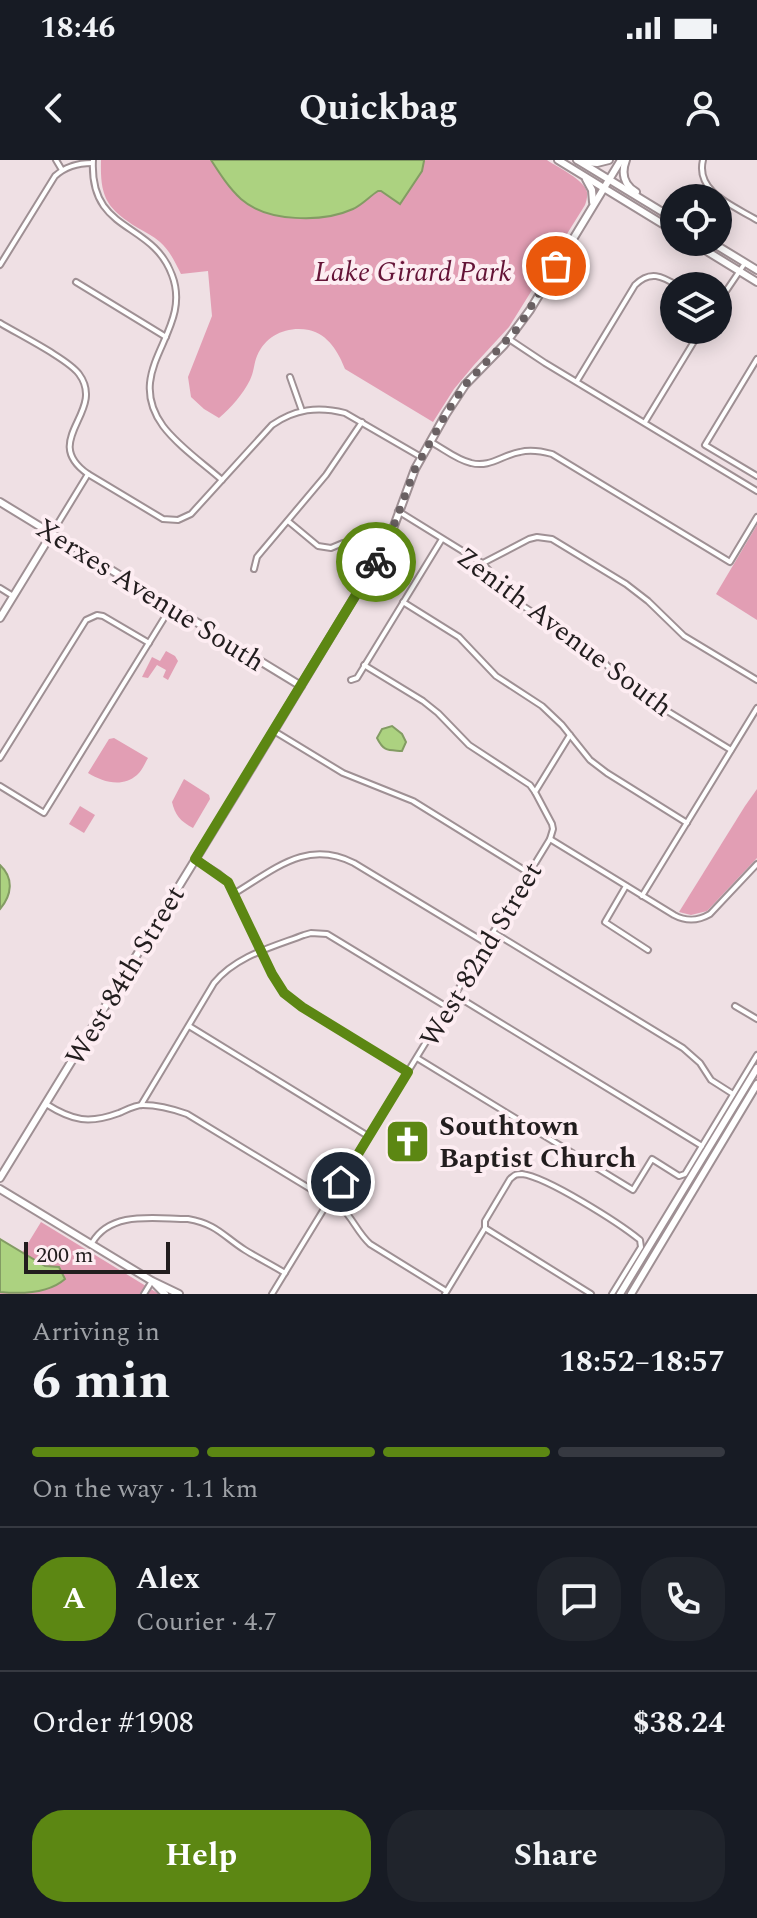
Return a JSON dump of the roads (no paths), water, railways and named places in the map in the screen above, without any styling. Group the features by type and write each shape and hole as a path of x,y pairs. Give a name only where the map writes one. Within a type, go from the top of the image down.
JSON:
{"street":[{"path":"56,160 62,170"},
{"path":"558,160 660,222"},
{"path":"578,160 597,163 609,160"},
{"path":"578,160 660,210"},
{"path":"624,160 624,178 631,189 660,208"},
{"name":"West 84th Street","path":"0,1178 380,555 430,441 465,385 509,339 530,310 624,160"},
{"path":"703,160 702,177 710,189 757,220"},
{"path":"0,265 50,182 62,170 93,162 95,191 105,210 152,245 168,264 173,276 177,301 175,314 152,369 153,406 165,428 222,480"},
{"path":"584,176 592,190 592,207"},
{"path":"695,178 702,177"},
{"path":"732,255 757,270"},
{"path":"715,256 757,282"},
{"path":"732,282 745,263"},
{"path":"577,381 635,285 652,275 660,277"},
{"path":"76,282 166,337"},
{"path":"0,323 68,364 84,383 86,400 69,443 72,459 88,474 157,516 171,520 191,514 272,425 302,411 332,409 345,413 421,457"},
{"path":"509,339 757,491"},
{"path":"645,422 692,344"},
{"path":"757,359 705,445 757,476"},
{"path":"290,377 302,411"},
{"path":"254,569 257,557 326,475 362,422"},
{"path":"430,441 459,459 474,464 491,463 520,452 541,451 562,458 730,562 757,517"},
{"path":"0,618 88,474"},
{"name":"Xerxes Avenue South","path":"0,502 301,686"},
{"name":"Zenith Avenue South","path":"398,511 482,563 523,606 593,651 628,687 731,750"},
{"path":"287,521 312,543 325,548 354,542 380,555"},
{"path":"351,680 357,678 442,538"},
{"path":"482,563 529,539 552,539 638,592 684,636 757,680"},
{"path":"324,554 325,548"},
{"path":"0,588 13,596"},
{"path":"403,602 459,637 496,676 542,706 590,760 687,823"},
{"path":"0,786 44,813 171,607"},
{"path":"0,758 86,620 97,615 109,618 149,643"},
{"path":"364,665 423,701 469,745 525,781 535,792 570,735"},
{"path":"642,896 757,708"},
{"path":"274,731 343,773 413,801 529,873"},
{"name":"West 82nd Street","path":"272,1294 550,839 552,824 535,792"},
{"path":"550,839 642,896 688,920 703,918 716,909 757,864"},
{"path":"234,893 297,857 332,854 354,863 486,943"},
{"path":"195,859 224,877 277,984 292,1000 408,1072"},
{"path":"626,886 605,922 648,950"},
{"path":"493,932 683,1048 700,1063 711,1080 733,1094"},
{"path":"141,1105 222,974 261,951 304,935 327,934 447,1007"},
{"path":"455,995 702,1146"},
{"path":"735,1006 757,1019"},
{"path":"189,1026 368,1136"},
{"path":"417,1058 633,1190 652,1159 679,1176 685,1174 757,1055"},
{"path":"620,1294 757,1068"},
{"path":"631,1294 757,1084"},
{"path":"46,1103 66,1115 84,1120 106,1118 141,1105 187,1114 329,1201 349,1215 370,1244 446,1292 455,1294"},
{"path":"446,1292 510,1179 516,1174 523,1174 547,1183 601,1213 640,1240 641,1247 612,1294"},
{"path":"687,1185 694,1189"},
{"path":"0,1189 152,1281 179,1294"},
{"path":"91,1244 106,1227 121,1220 199,1221 218,1228 243,1249 285,1273"},
{"path":"485,1228 591,1294"},
{"path":"144,1294 152,1281"},
{"path":"152,1281 165,1294"}],"place":[{"name":"Southtown Baptist Church","path":"408,1141"}],"park label":[{"name":"Lake Girard Park","path":"413,271"}]}
